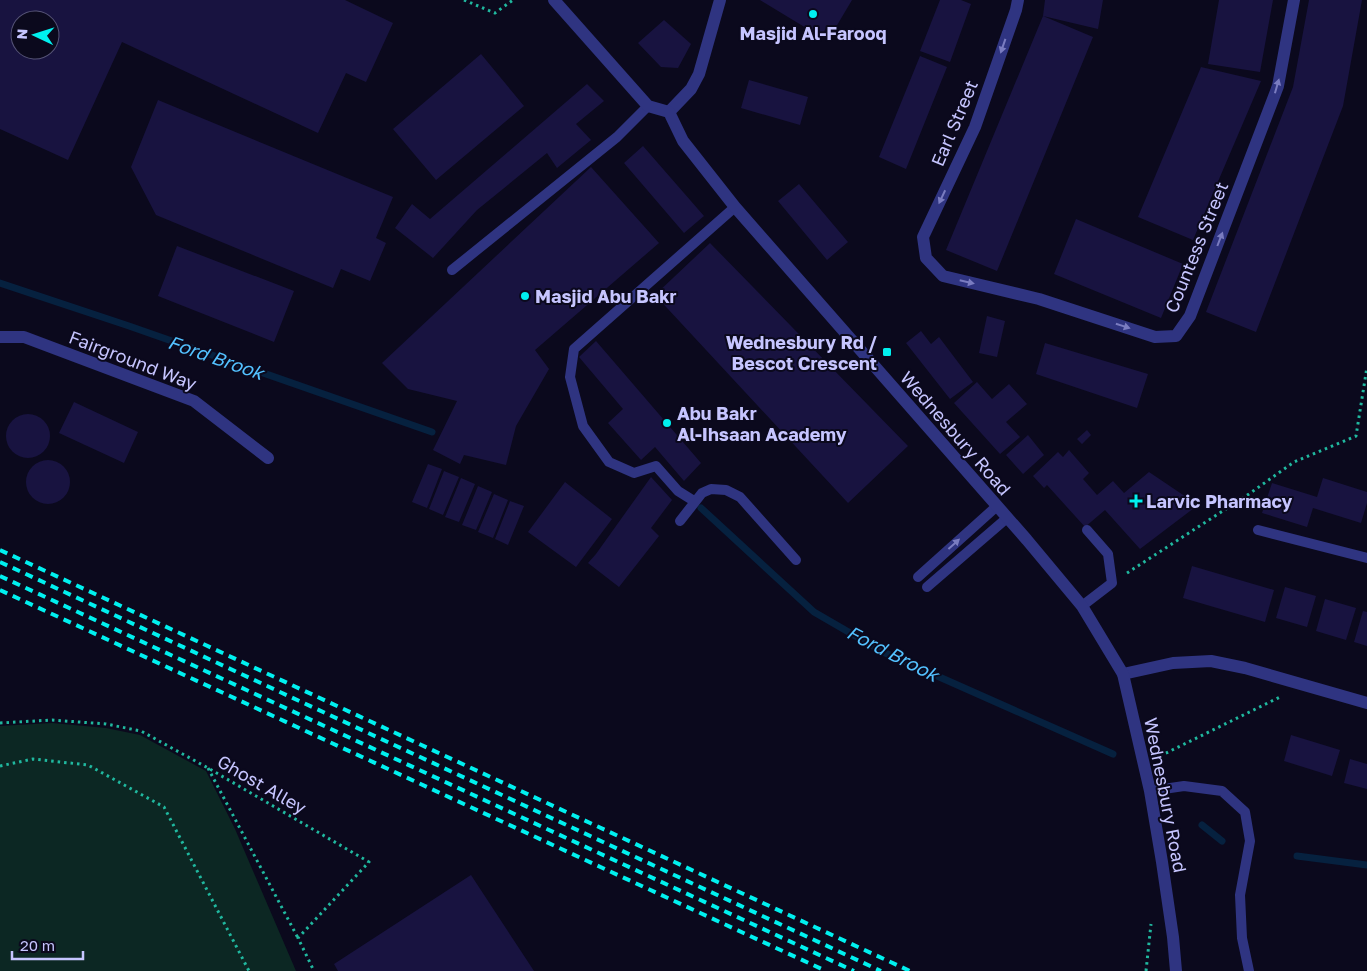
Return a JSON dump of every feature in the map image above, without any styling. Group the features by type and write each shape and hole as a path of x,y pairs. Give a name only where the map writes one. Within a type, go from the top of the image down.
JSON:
{"street":[{"path":"554,0 648,106 668,112 691,89 699,74 720,0"},
{"name":"Earl Street","path":"926,258 923,237 975,127 1018,0"},
{"name":"Countess Street","path":"926,258 943,276 1040,299 1155,336 1176,336 1190,316 1278,86 1294,0"},
{"name":"Wednesbury Road","path":"668,112 683,141 735,207 1082,606 1123,674 1150,790 1168,899 1176,971"},
{"name":"Fairground Way","path":"0,338 24,337 194,401 268,458"},
{"path":"1123,674 1173,663 1210,661 1244,668 1367,703"}],"lane":[{"path":"452,270 616,137 648,106"},
{"path":"694,501 678,491 656,466 634,472 609,462 583,426 570,377 574,349 735,207"},
{"path":"680,521 702,493 711,488 726,490 740,497 796,560"},
{"path":"918,576 996,506"},
{"path":"927,587 1007,518"},
{"path":"1082,606 1112,583 1108,554 1087,530"},
{"path":"1258,530 1367,558"},
{"path":"1150,790 1184,786 1222,791 1245,812 1250,841 1240,894 1242,938 1249,971"}],"path":[{"path":"464,0 494,14 513,0"},
{"path":"1112,583 1249,494 1294,462 1356,436 1367,367"},
{"path":"1144,764 1305,685"},
{"name":"Ghost Alley","path":"0,723 52,720 106,724 141,731 369,862 298,938"},
{"path":"0,766 33,760 88,764 164,808 250,971"},
{"path":"208,768 314,971"}],"green space":[{"path":"52,723 106,728 140,735 206,771 235,829 296,971 0,971 0,726"}],"building":[{"path":"0,0 345,0 393,23 366,82 346,73 318,133 122,42 68,160 0,129"},
{"name":"Masjid Al-Farooq","path":"760,0 852,0 833,32 826,28 821,37"},
{"path":"940,0 961,0 971,4 950,62 920,51"},
{"path":"1045,0 1103,0 1098,29 1043,16"},
{"path":"1219,0 1273,0 1260,72 1208,64"},
{"path":"1309,0 1362,0 1343,106 1256,332 1206,312 1293,87"},
{"path":"1043,16 1093,37 997,271 946,250"},
{"path":"664,20 691,44 678,68 661,67 638,43"},
{"path":"481,54 524,106 436,180 393,129"},
{"path":"920,56 947,67 906,169 879,157"},
{"path":"1201,67 1261,81 1193,240 1138,217"},
{"path":"749,80 808,97 800,125 741,108"},
{"path":"587,84 604,101 576,124 591,140 557,168 547,153 477,210 433,258 395,228 412,204 430,219"},
{"path":"158,100 393,197 376,238 386,243 370,281 341,269 333,288 156,215 131,167"},
{"path":"643,146 704,216 684,233 624,163"},
{"name":"Masjid Abu Bakr","path":"591,167 659,243 535,350 549,369 516,426 506,465 464,455 460,464 433,450 457,401 408,389 382,363"},
{"path":"799,184 848,242 827,260 778,201"},
{"path":"1076,219 1183,264 1161,318 1054,274"},
{"path":"710,243 908,446 848,503 655,295"},
{"path":"177,246 294,291 274,342 158,296"},
{"path":"987,316 1005,321 997,357 979,353"},
{"path":"921,331 931,344 939,337 973,382 950,399 906,343"},
{"path":"596,341 701,463 684,481 655,447 641,460 608,423 623,409 579,357"},
{"path":"1045,343 1148,374 1137,408 1036,374"},
{"path":"977,382 992,399 1009,384 1027,404 1006,422 1020,437 1000,454 954,403"},
{"path":"74,402 138,432 124,463 59,433"},
{"path":"28,414 40,418 46,424 50,436 46,448 40,454 28,458 16,454 10,448 6,436 10,424 16,418"},
{"path":"1087,430 1091,435 1082,444 1077,439"},
{"path":"1028,435 1044,455 1023,474 1006,455"},
{"path":"1069,450 1089,473 1083,479 1097,495 1113,481 1124,493 1149,472 1198,505 1140,549 1105,510 1085,527 1047,485 1044,488 1033,476 1058,452 1063,457"},
{"path":"48,460 60,464 66,470 70,482 66,494 60,500 48,504 36,500 30,494 26,482 30,470 36,464"},
{"path":"428,464 442,469 427,508 412,502"},
{"path":"444,471 459,477 443,515 429,509"},
{"path":"651,477 672,500 651,528 659,536 619,587 588,563"},
{"path":"461,478 475,484 459,522 445,517"},
{"path":"1323,478 1367,492 1367,503 1361,523 1313,508 1307,527 1262,513 1272,483 1317,497"},
{"path":"565,482 612,519 576,567 528,532"},
{"path":"478,486 492,492 476,530 462,525"},
{"path":"494,494 508,500 493,538 478,532"},
{"path":"510,501 524,506 508,545 495,539"},
{"path":"1192,566 1274,590 1265,622 1183,598"},
{"path":"1285,587 1316,596 1307,627 1276,618"},
{"path":"1325,599 1356,608 1346,640 1316,631"},
{"path":"1363,611 1367,612 1367,646 1354,642"},
{"path":"1291,735 1340,750 1332,776 1284,761"},
{"path":"1350,759 1367,764 1367,789 1344,783"},
{"path":"471,875 534,971 338,971 334,964"}],"waterway":[{"name":"Ford Brook","path":"0,283 432,432"},
{"name":"Ford Brook","path":"701,508 814,612 883,652 1113,754"},
{"name":"Ford Brook","path":"1202,825 1222,841"},
{"name":"Ford Brook","path":"1297,856 1367,865"}],"railway":[{"path":"0,550 910,971"},
{"path":"0,562 881,971"},
{"path":"0,576 854,971"},
{"path":"0,590 826,971"}],"place":[{"name":"Masjid Al-Farooq","path":"813,14"},
{"name":"Masjid Abu Bakr","path":"525,296"},
{"name":"Wednesbury Rd / Bescot Crescent","path":"887,352"},
{"name":"Abu Bakr Al-Ihsaan Academy","path":"667,423"},
{"name":"Larvic Pharmacy","path":"1136,501"}]}
